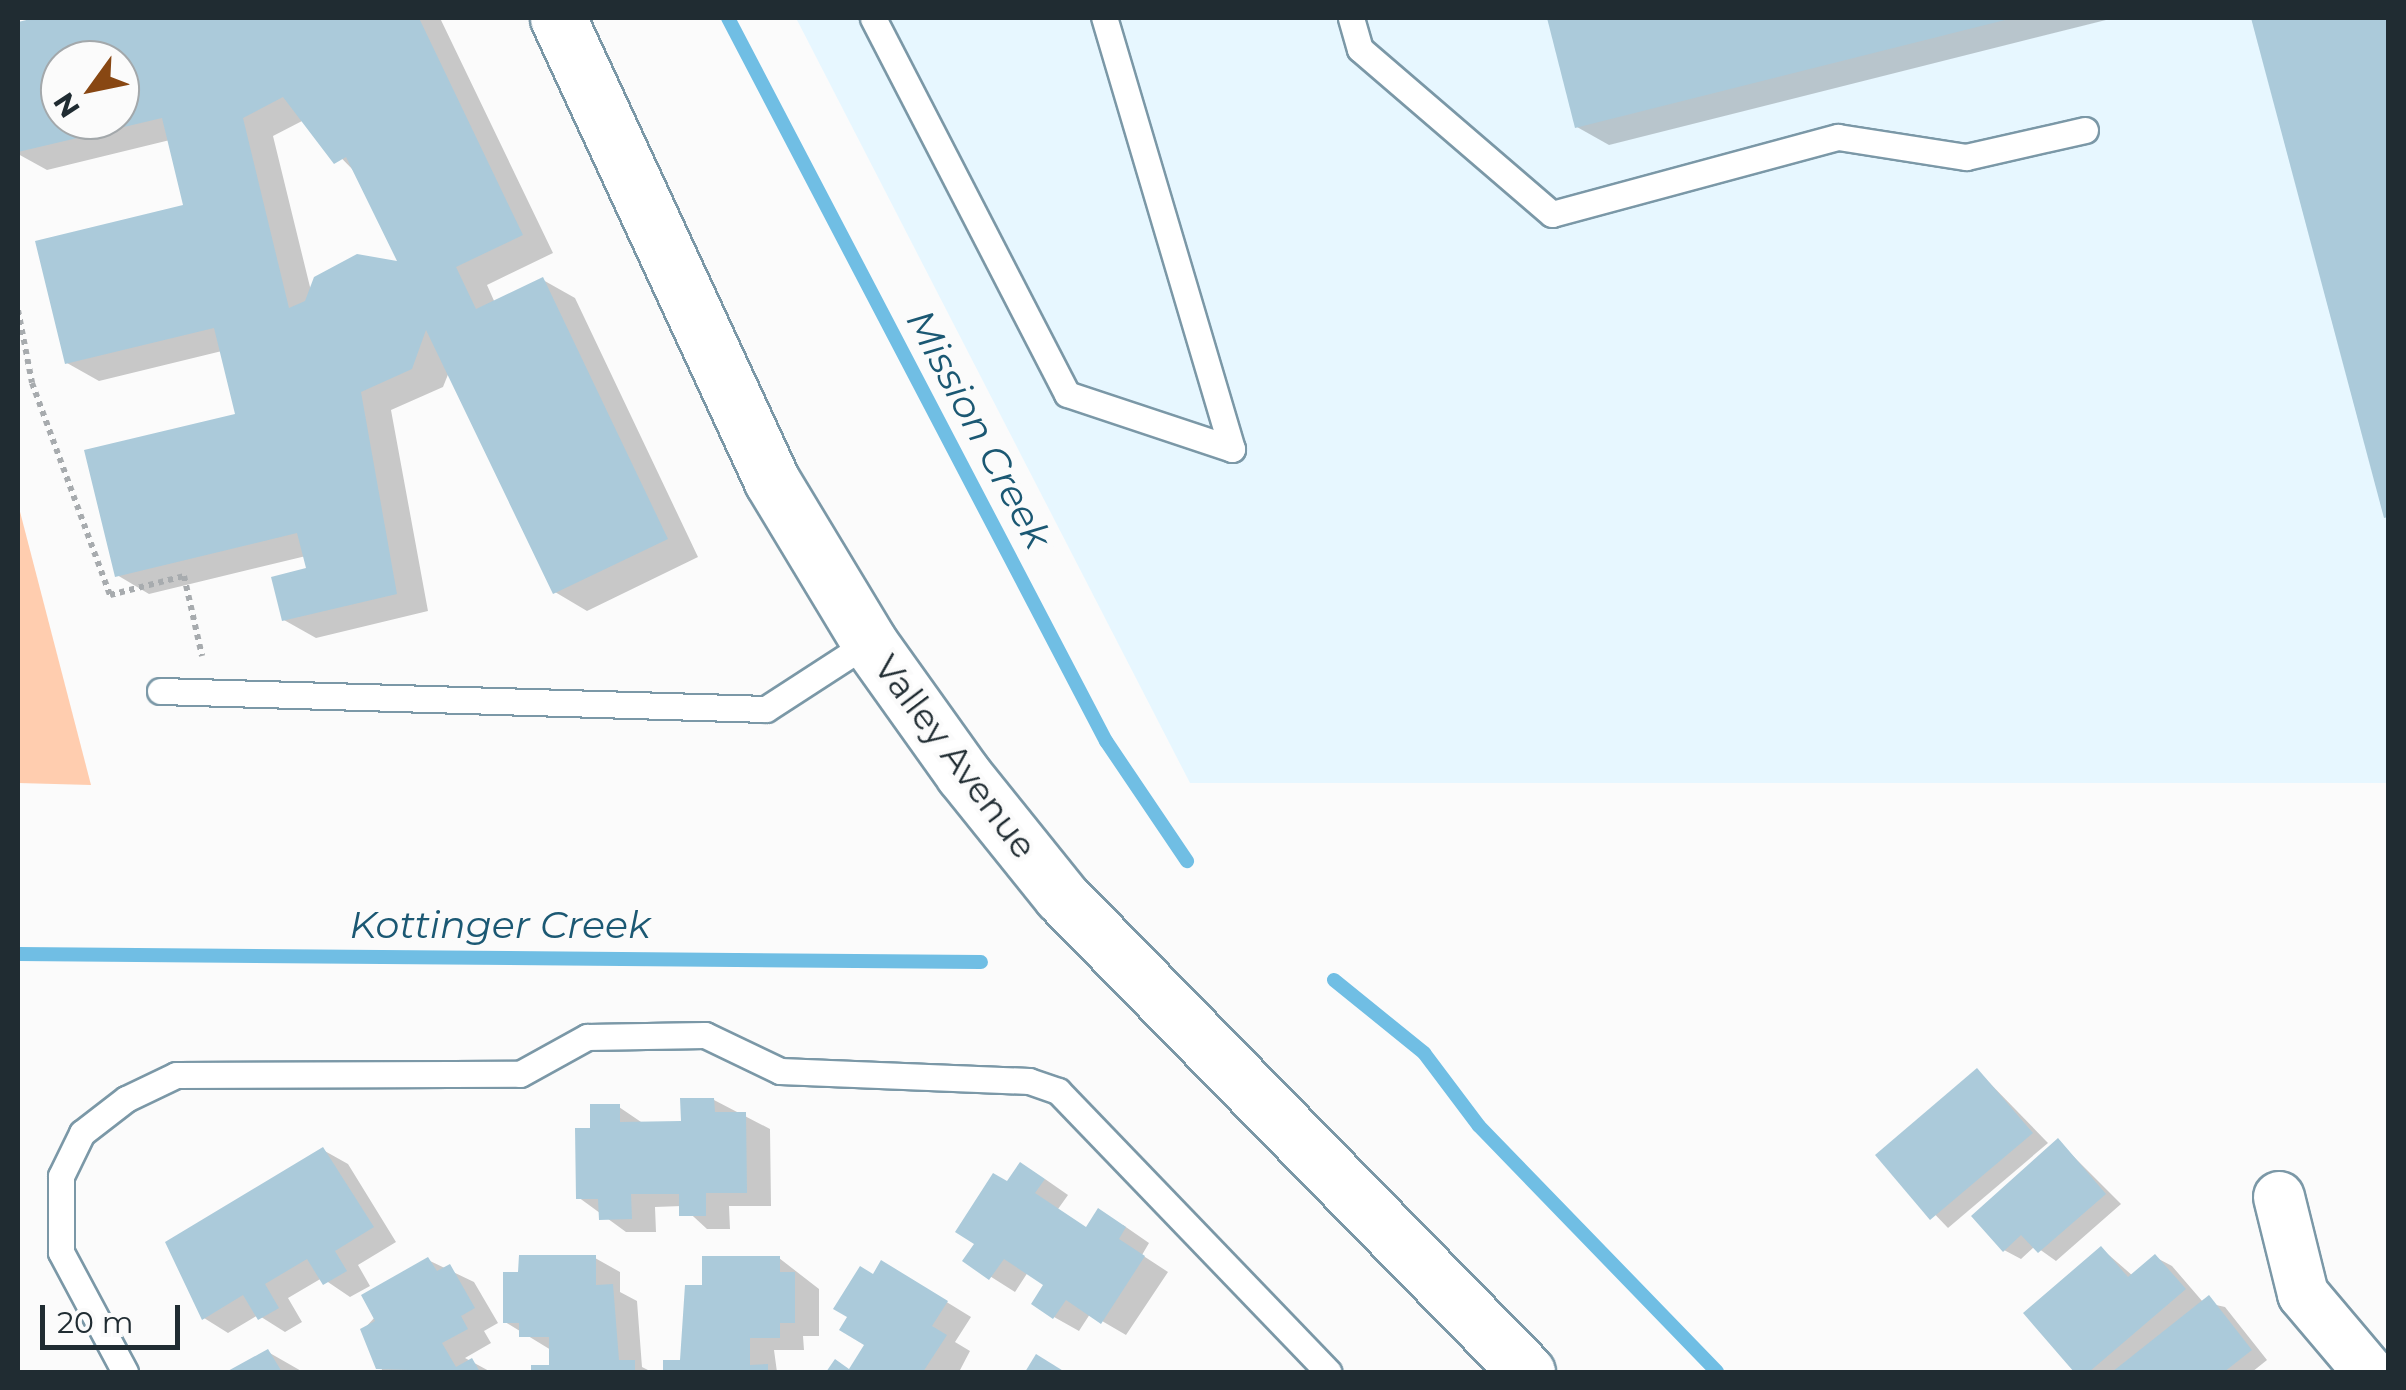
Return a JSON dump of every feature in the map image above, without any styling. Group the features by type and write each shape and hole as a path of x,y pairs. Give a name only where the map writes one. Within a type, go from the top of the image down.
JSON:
{"street":[{"name":"Valley Avenue","path":"558,18 772,481 869,642 1060,896 1528,1372"},
{"path":"2279,1197 2303,1294 2369,1372"}],"lane":[{"path":"874,18 1067,394 1232,449 1104,18"},
{"path":"1351,18 1360,49 1552,214 1838,138 1966,156 2085,130"},
{"path":"160,691 766,709 869,642"},
{"path":"125,1372 61,1252 61,1176 82,1133 126,1100 176,1075 520,1074 588,1037 705,1035 780,1071 1029,1081 1058,1091 1328,1372"}],"path":[{"path":"18,310 32,383 110,595 184,576 211,693"}],"shaded area":[{"path":"796,18 2388,18 2388,783 1190,783"},
{"path":"18,504 91,785 18,783"}],"building":[{"path":"35,18 419,18 523,235 456,267 476,309 543,277 668,539 553,594 426,330 412,369 361,392 397,594 282,621 271,577 306,568 297,533 115,577 84,450 235,414 214,328 65,364 35,241 183,205 162,118 140,123 140,40 40,40 40,140 69,140 18,152 18,22","holes":["283,97 334,164 346,157 397,261 357,254 314,277 305,301 289,308 243,118"]},
{"path":"1547,18 2009,18 2009,19 1575,128"},
{"path":"2251,18 2388,18 2388,517 2384,518"},
{"path":"1977,1068 2033,1133 1930,1220 1875,1155"},
{"path":"680,1098 714,1098 715,1112 746,1112 747,1193 706,1193 706,1216 679,1216 679,1194 631,1194 632,1219 599,1220 598,1199 576,1199 575,1128 590,1128 590,1104 620,1104 620,1122 681,1121"},
{"path":"2058,1138 2106,1194 2038,1253 2021,1235 2003,1252 1971,1216"},
{"path":"323,1147 374,1227 335,1251 347,1271 323,1285 307,1259 265,1284 279,1308 258,1320 243,1295 202,1320 165,1242"},
{"path":"1020,1162 1045,1179 1035,1193 1086,1227 1098,1208 1126,1227 1119,1239 1145,1256 1101,1324 1066,1300 1053,1319 1031,1304 1043,1285 1004,1259 989,1280 962,1261 974,1244 955,1232 993,1173 1007,1181"},
{"path":"2101,1246 2128,1277 2155,1254 2186,1289 2089,1372 2074,1372 2023,1313"},
{"path":"519,1255 596,1255 596,1285 613,1284 619,1360 635,1360 635,1372 531,1372 531,1365 549,1365 549,1337 519,1337 519,1323 503,1323 503,1272 518,1272"},
{"path":"702,1256 780,1256 780,1272 795,1272 795,1323 780,1323 780,1338 750,1338 750,1365 768,1364 768,1372 663,1372 663,1360 680,1360 685,1285 702,1285"},
{"path":"428,1257 437,1271 450,1264 475,1308 461,1316 468,1329 442,1343 456,1367 472,1358 480,1372 376,1369 360,1329 375,1321 361,1295"},
{"path":"881,1260 948,1301 932,1326 947,1335 923,1372 826,1372 835,1359 849,1369 864,1345 839,1330 847,1317 833,1309 860,1266 873,1274"},
{"path":"2209,1295 2252,1350 2224,1372 2112,1372"},
{"path":"268,1349 282,1372 226,1372"},
{"path":"1036,1354 1065,1372 1025,1372"}],"waterway":[{"name":"Mission Creek","path":"728,18 1106,741 1187,861"},
{"name":"Kottinger Creek","path":"18,954 981,962"},
{"path":"1334,980 1424,1053 1479,1126 1717,1372"}]}
